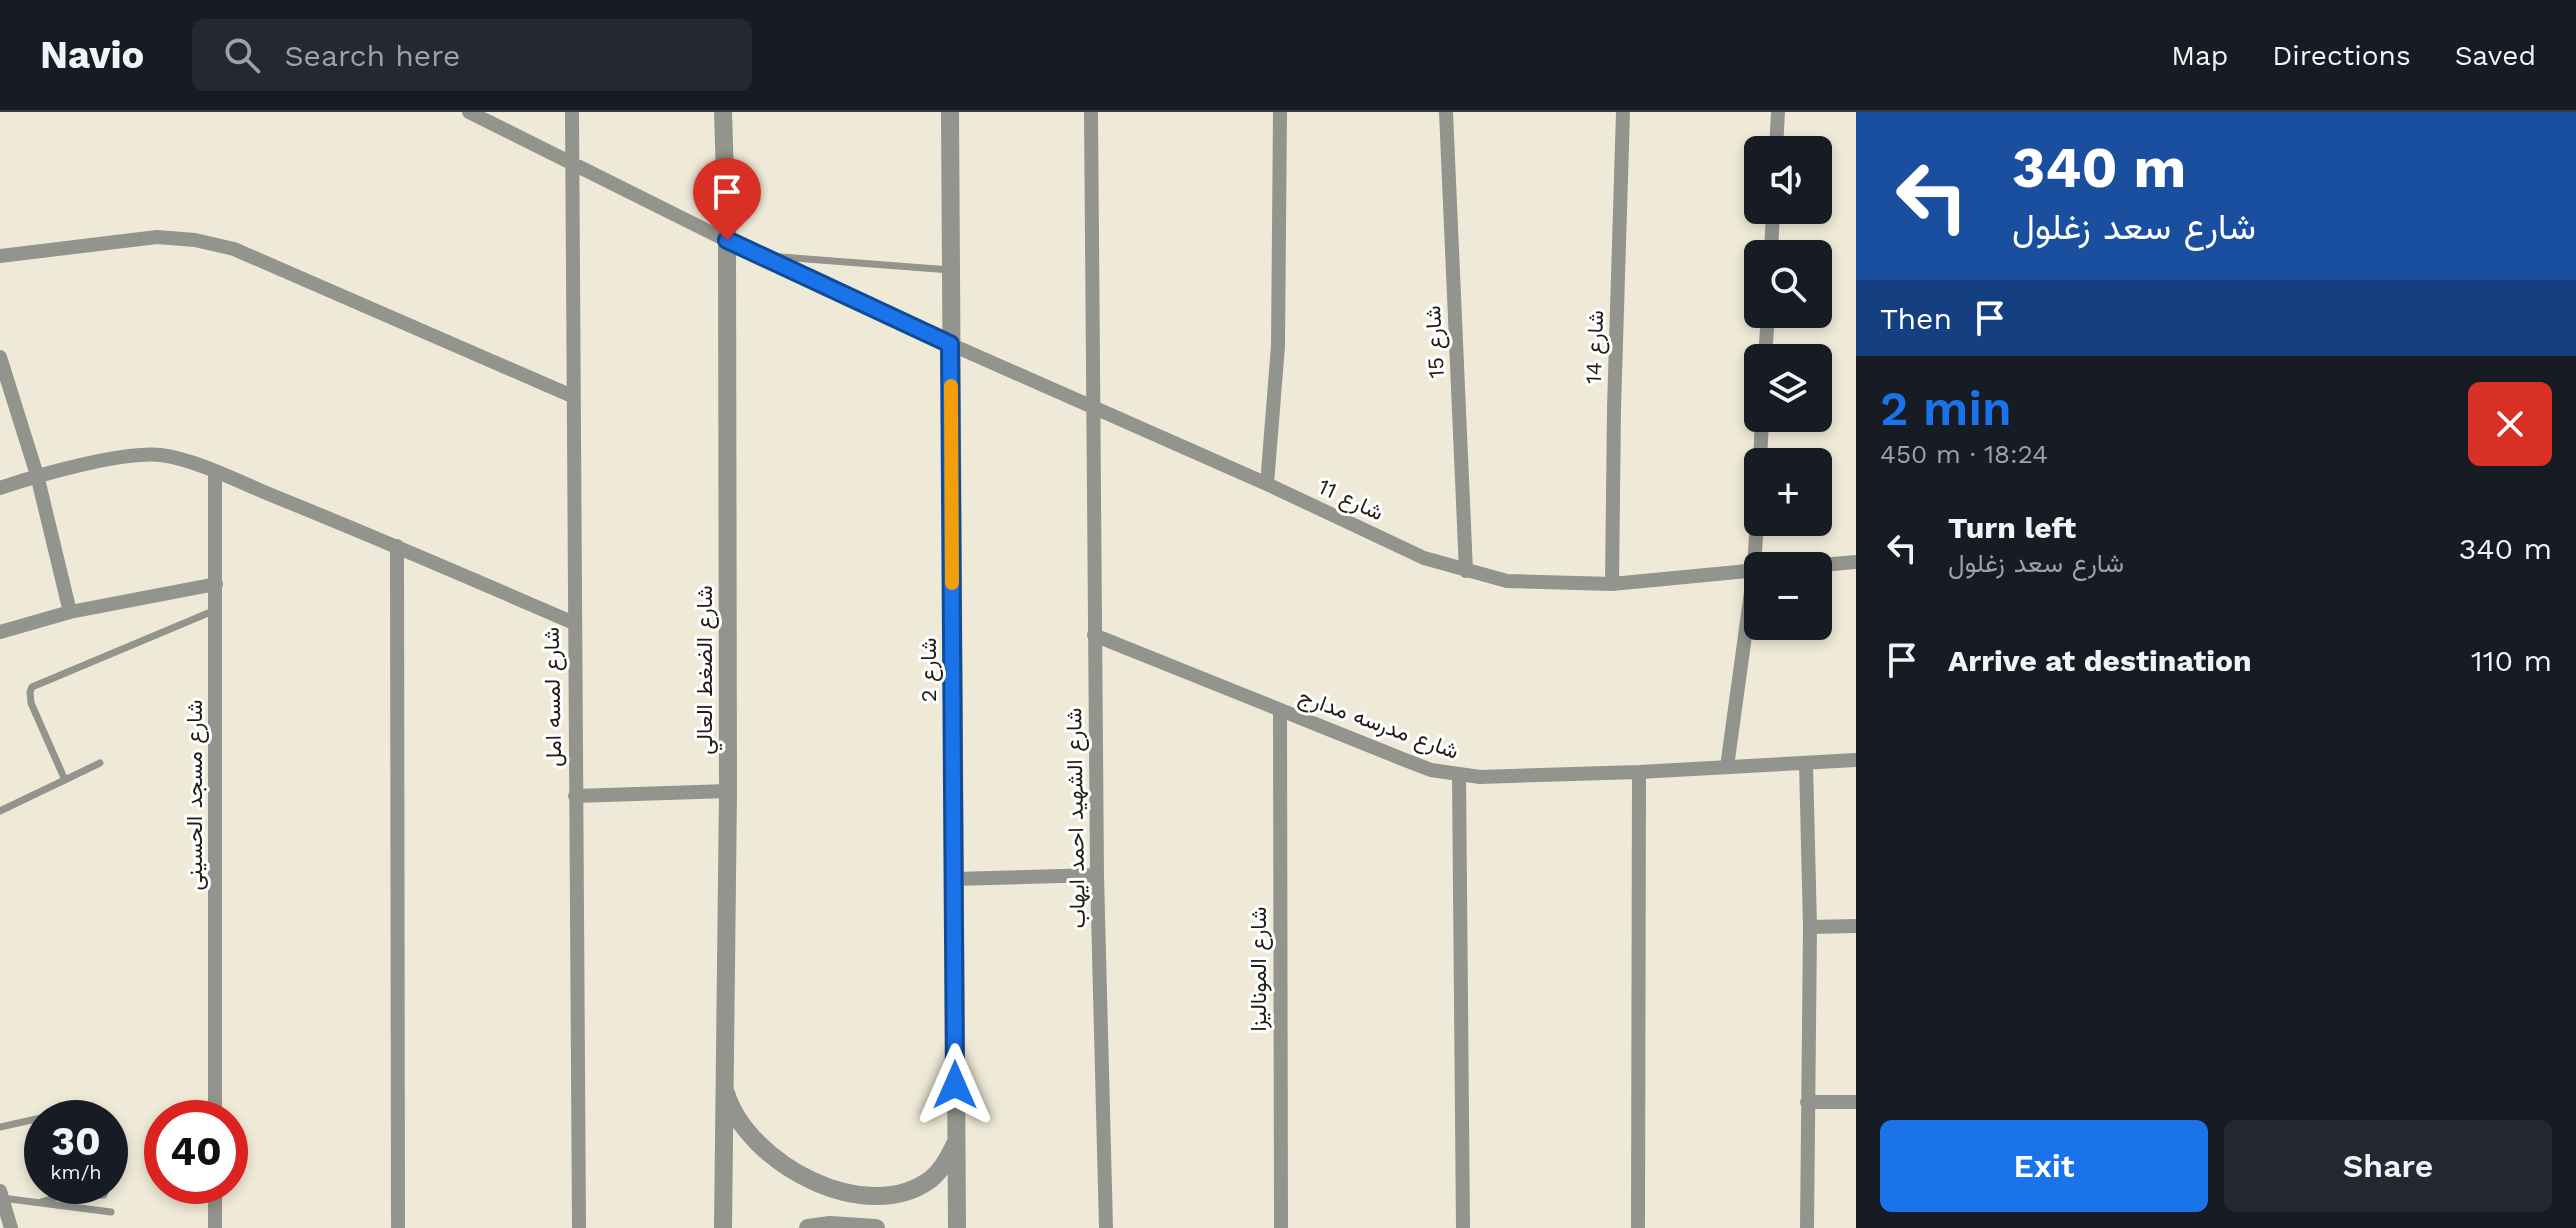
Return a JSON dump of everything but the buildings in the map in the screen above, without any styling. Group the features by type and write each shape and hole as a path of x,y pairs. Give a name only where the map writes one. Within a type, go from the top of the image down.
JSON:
{"street":[{"name":"شارع 11","path":"469,112 758,256 1267,484 1424,558 1507,581 1612,584 1744,571"},
{"name":"شارع لمسه امل","path":"572,112 579,1228"},
{"name":"شارع الضغط العالي","path":"723,112 727,240 728,791 722,1082 723,1228"},
{"name":"شارع 2","path":"950,112 957,1228"},
{"name":"شارع الشهيد احمد ايهاب","path":"1091,112 1097,875 1106,1228"},
{"path":"1267,484 1278,346 1280,112"},
{"name":"شارع 15","path":"1446,112 1466,571"},
{"name":"شارع 14","path":"1612,584 1623,112"},
{"path":"1777,136 1778,112"},
{"path":"0,256 157,237 221,246 249,255 572,396"},
{"path":"0,357 37,475 70,612"},
{"path":"0,488 37,475 132,456 161,455 215,473 397,546 574,623"},
{"name":"شارع مسجد الحسينى","path":"215,473 215,1100"},
{"path":"397,546 398,1228"},
{"path":"1832,564 1856,562"},
{"path":"0,632 70,612 216,584"},
{"name":"شارع مدرسه مدارج","path":"1094,635 1405,760 1459,775 1639,772 1856,760"},
{"path":"1727,767 1746,640"},
{"name":"شارع الموناليزا","path":"1280,710 1281,1228"},
{"path":"1806,763 1810,927 1807,1228"},
{"path":"1638,1228 1639,772"},
{"path":"1459,775 1463,1228"},
{"path":"575,796 728,791"},
{"path":"954,879 1097,875"},
{"path":"1810,927 1856,926"},
{"path":"722,1082 729,1105 757,1146 796,1175 839,1193 873,1199 903,1195 930,1181 956,1143"},
{"path":"1807,1102 1856,1102"},
{"path":"1,1195 11,1228"},
{"path":"215,1204 215,1228"},
{"path":"808,1228 839,1225 876,1228"}],"lane":[{"path":"758,256 950,270"},
{"path":"65,780 31,703 32,687 216,610"},
{"path":"0,811 100,763"},
{"path":"0,1127 24,1122"},
{"path":"1,1195 24,1200"},
{"path":"46,1204 111,1212"}],"slow traffic":[{"path":"951,386 952,583"}],"route":[{"path":"727,240 950,344 955,1085"}]}
